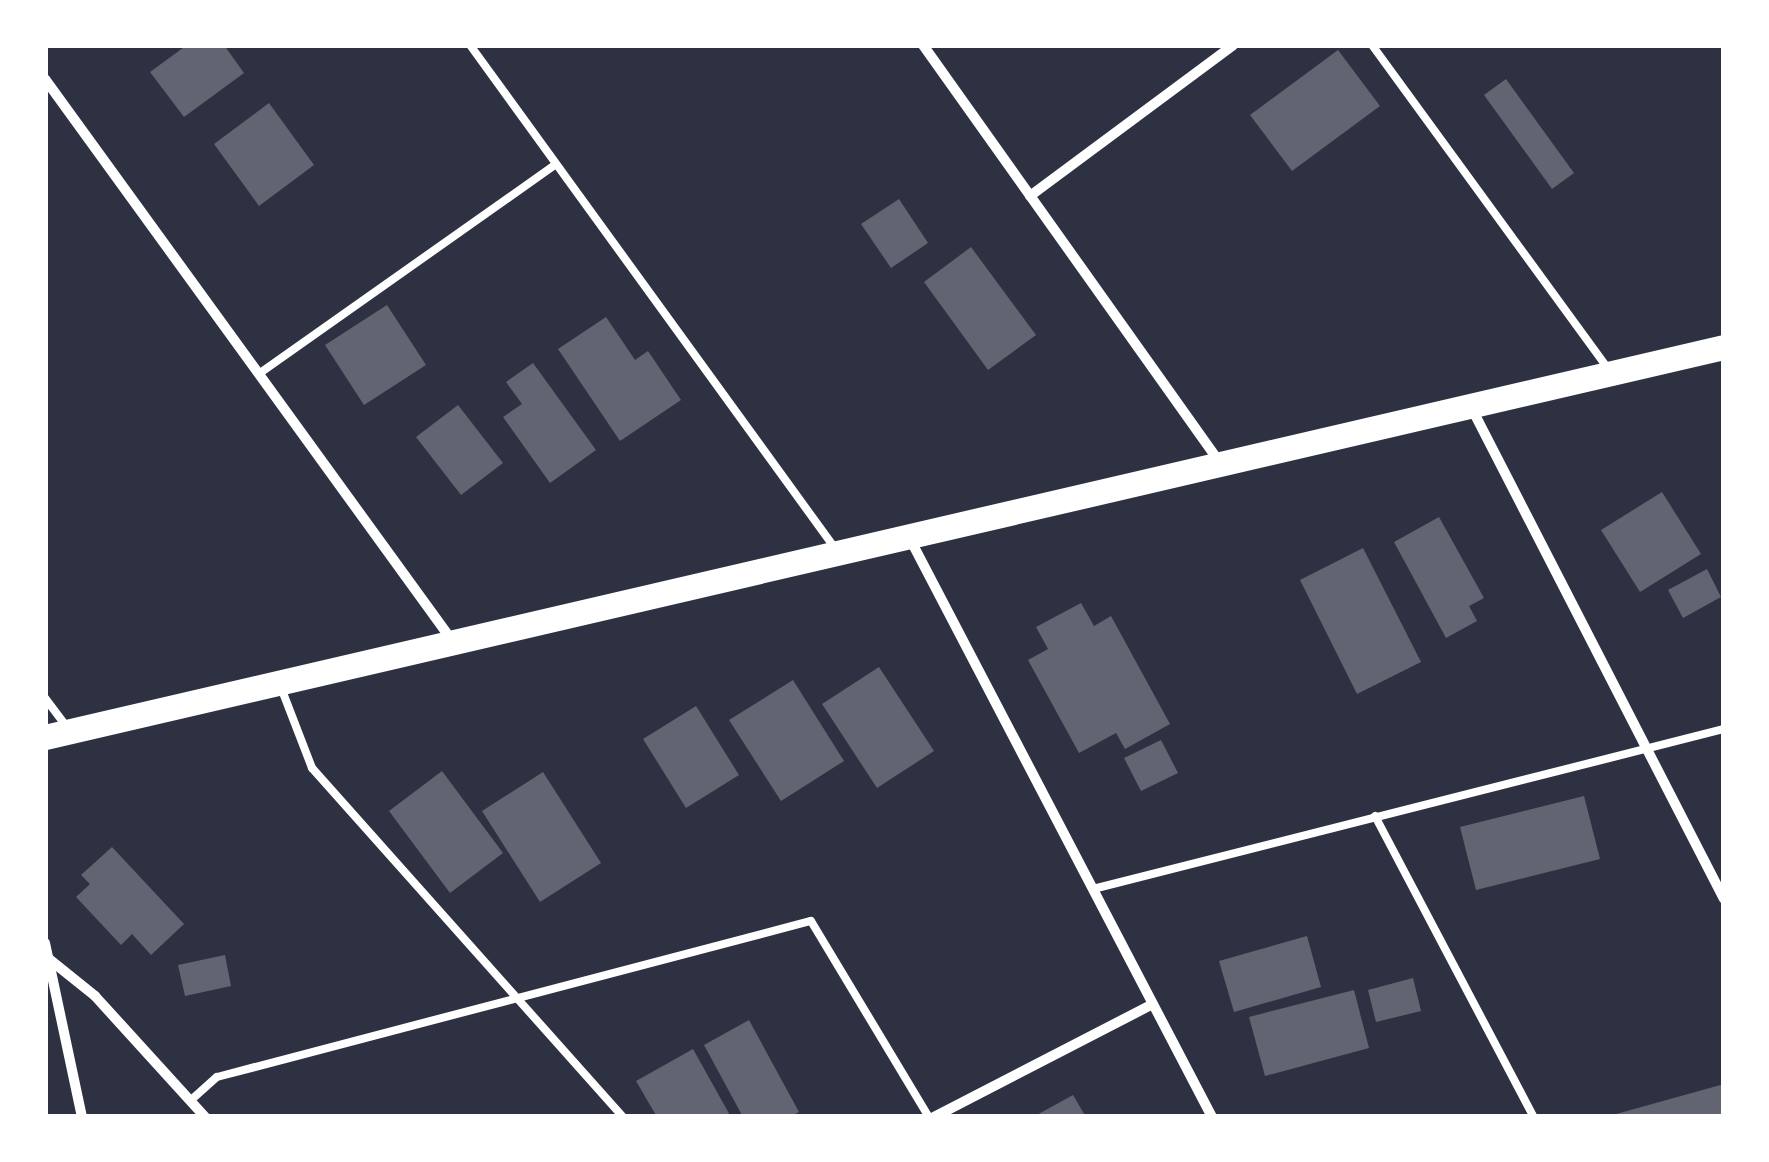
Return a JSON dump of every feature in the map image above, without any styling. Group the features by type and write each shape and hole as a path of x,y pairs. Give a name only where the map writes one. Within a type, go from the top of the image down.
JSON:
{"main road":[{"path":"58,734 451,639 910,539 1724,347"}],"street":[{"path":"923,45 1221,466"},
{"path":"1030,196 1233,45"},
{"path":"45,78 451,639"},
{"path":"1471,406 1724,899"},
{"path":"910,539 1212,1117"},
{"path":"45,943 82,1117"},
{"path":"49,960 205,1117"},
{"path":"931,1117 1153,1004"}],"lane":[{"path":"470,45 840,555"},
{"path":"1372,45 1612,374"},
{"path":"260,374 556,164"},
{"path":"278,681 312,768 623,1117"},
{"path":"45,698 58,734"},
{"path":"1093,889 1724,730"},
{"path":"1375,816 1534,1117"},
{"path":"190,1101 217,1078 811,921 931,1117"}],"building":[{"path":"187,45 224,45 244,73 184,117 150,72"},
{"path":"1338,50 1380,106 1292,171 1250,115"},
{"path":"1506,79 1574,173 1552,189 1484,95"},
{"path":"269,103 314,165 259,206 214,144"},
{"path":"899,199 928,243 891,268 861,224"},
{"path":"971,247 1036,335 988,370 924,282"},
{"path":"387,305 426,365 364,405 325,345"},
{"path":"606,317 635,360 648,351 681,400 620,441 558,349"},
{"path":"533,363 596,450 550,483 503,417 522,404 506,382"},
{"path":"458,405 503,463 461,495 416,437"},
{"path":"1662,492 1701,554 1640,592 1601,530"},
{"path":"1439,517 1484,598 1469,606 1477,621 1446,638 1394,542"},
{"path":"1363,548 1421,662 1357,694 1300,580"},
{"path":"1707,569 1721,597 1683,618 1668,590"},
{"path":"1081,603 1094,626 1111,616 1170,724 1125,749 1116,733 1079,753 1028,660 1048,649 1036,627"},
{"path":"879,667 934,751 877,788 822,704"},
{"path":"793,680 844,761 781,801 729,720"},
{"path":"696,706 739,775 686,808 643,739"},
{"path":"1161,740 1178,773 1141,791 1124,758"},
{"path":"442,771 503,853 450,893 389,811"},
{"path":"543,772 601,863 540,902 482,811"},
{"path":"1584,796 1600,859 1476,890 1460,827"},
{"path":"112,847 184,924 151,955 132,934 121,945 76,897 90,884 81,875"},
{"path":"1307,936 1321,987 1234,1012 1219,961"},
{"path":"225,955 231,986 185,996 178,965"},
{"path":"1413,978 1421,1011 1376,1022 1368,990"},
{"path":"1354,990 1369,1048 1265,1076 1249,1017"},
{"path":"749,1020 799,1112 789,1117 743,1117 704,1045"},
{"path":"693,1049 731,1117 657,1117 636,1081"},
{"path":"1724,1084 1724,1117 1609,1117 1609,1116"},
{"path":"1073,1095 1086,1117 1033,1117"}]}
